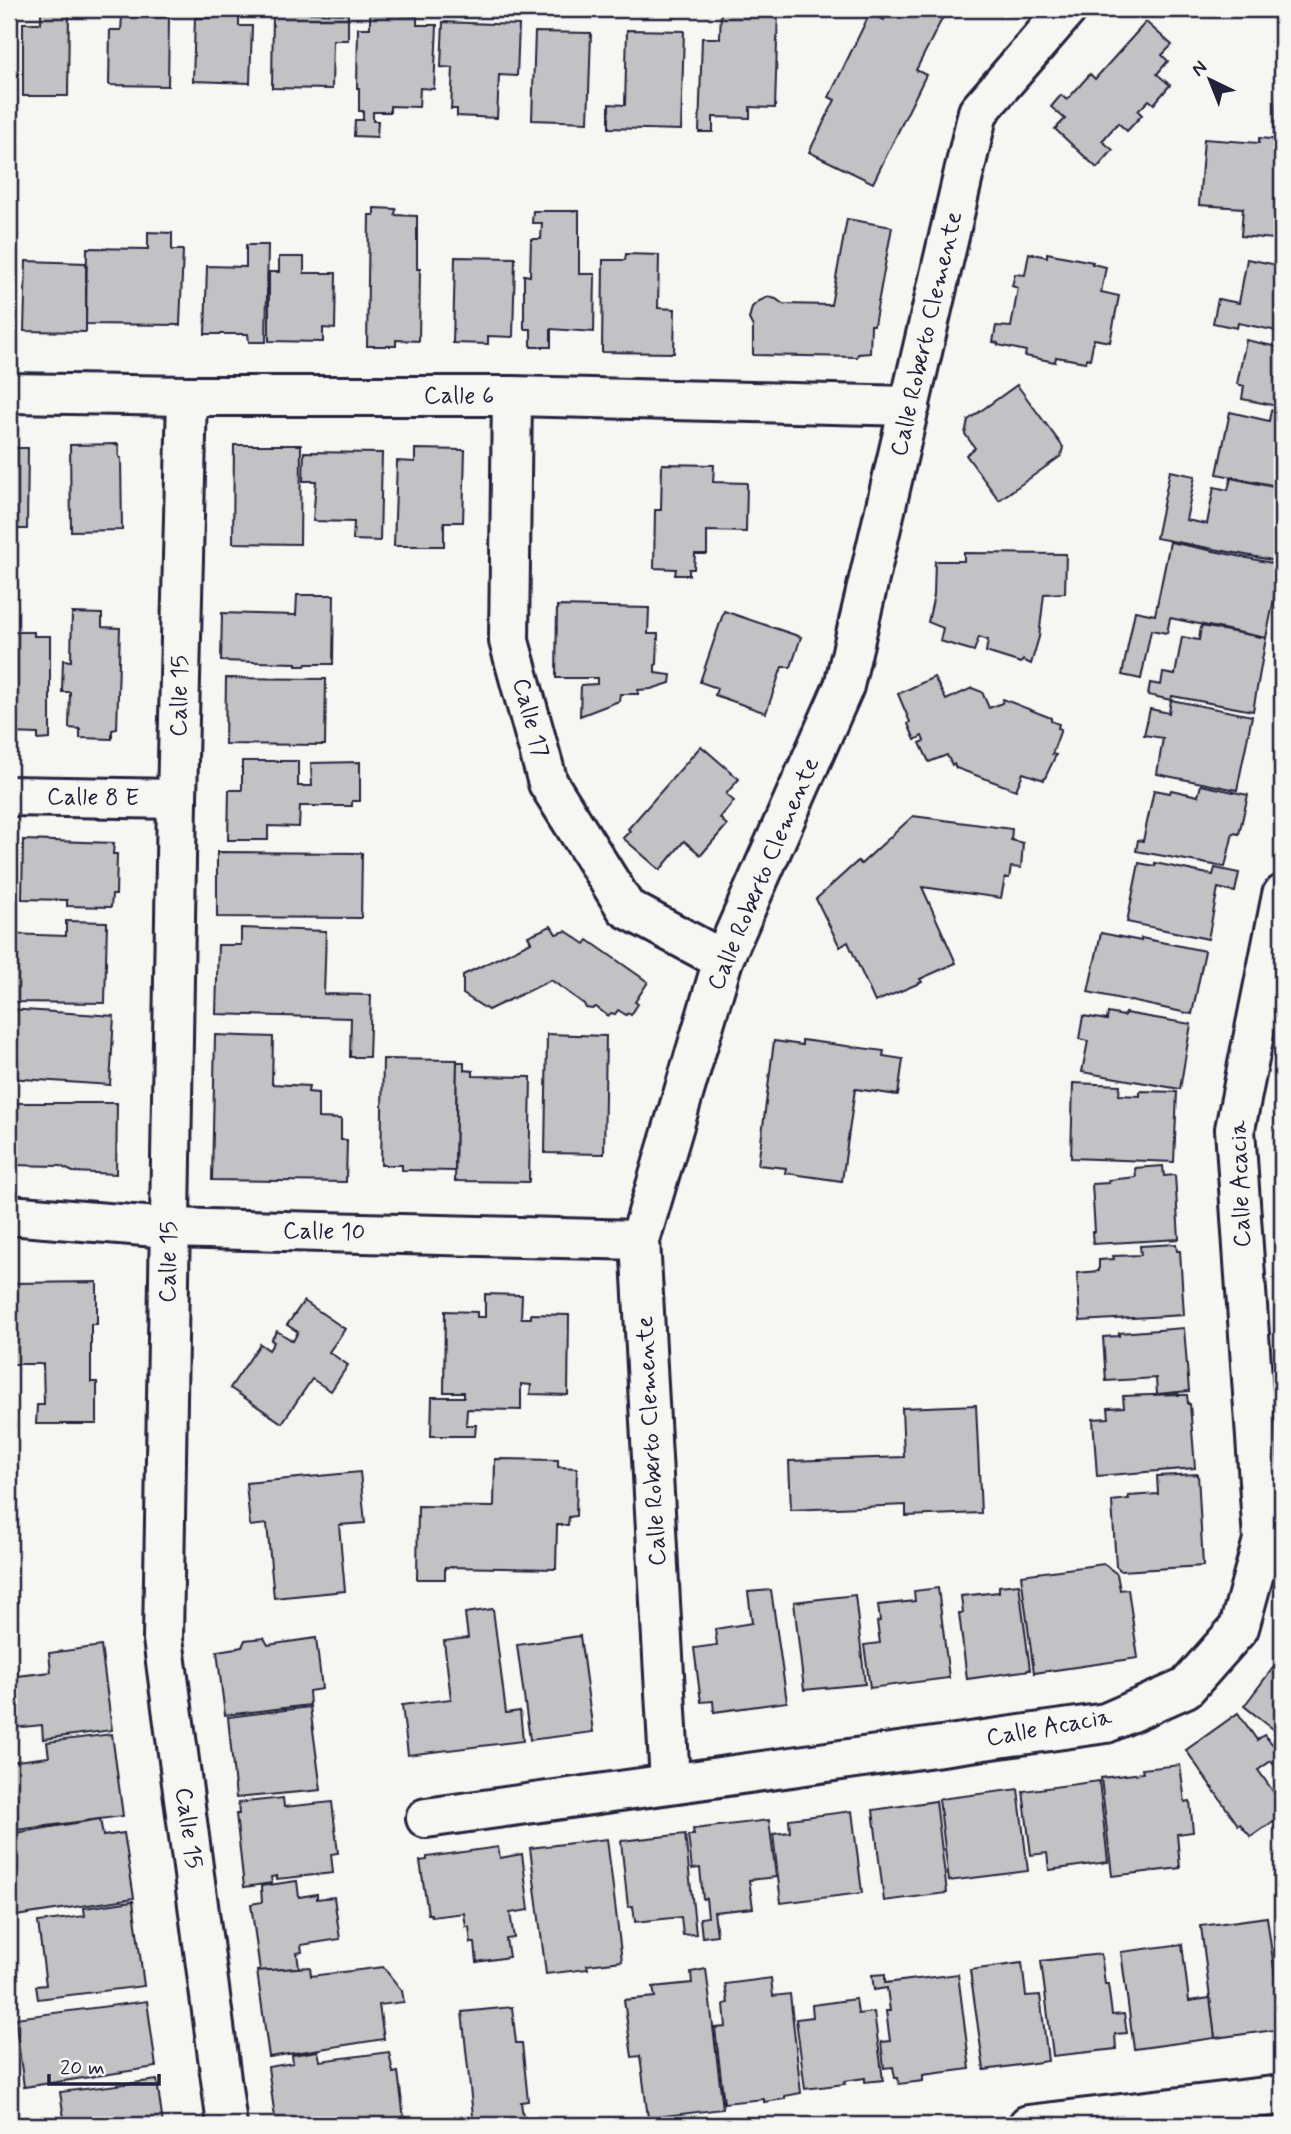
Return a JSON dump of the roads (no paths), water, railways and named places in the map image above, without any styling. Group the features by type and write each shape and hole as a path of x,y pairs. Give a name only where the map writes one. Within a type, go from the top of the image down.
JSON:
{"street":[{"name":"Calle Roberto Clemente","path":"670,1783 640,1240 723,960 844,687 978,112 1067,9"},
{"name":"Calle 6","path":"9,393 512,396 910,406"},
{"name":"Calle 15","path":"187,396 177,799 163,1639 227,2125"},
{"name":"Calle 17","path":"512,396 509,641 548,783 626,908 723,960"},
{"name":"Calle 8 E","path":"9,796 177,799"},
{"name":"Calle Acacia","path":"426,1818 1106,1723 1186,1688 1239,1629 1263,1540 1235,1129 1282,895"},
{"name":"Calle 10","path":"9,1215 169,1228 640,1240"},
{"path":"1028,2125 1282,2095"}]}
